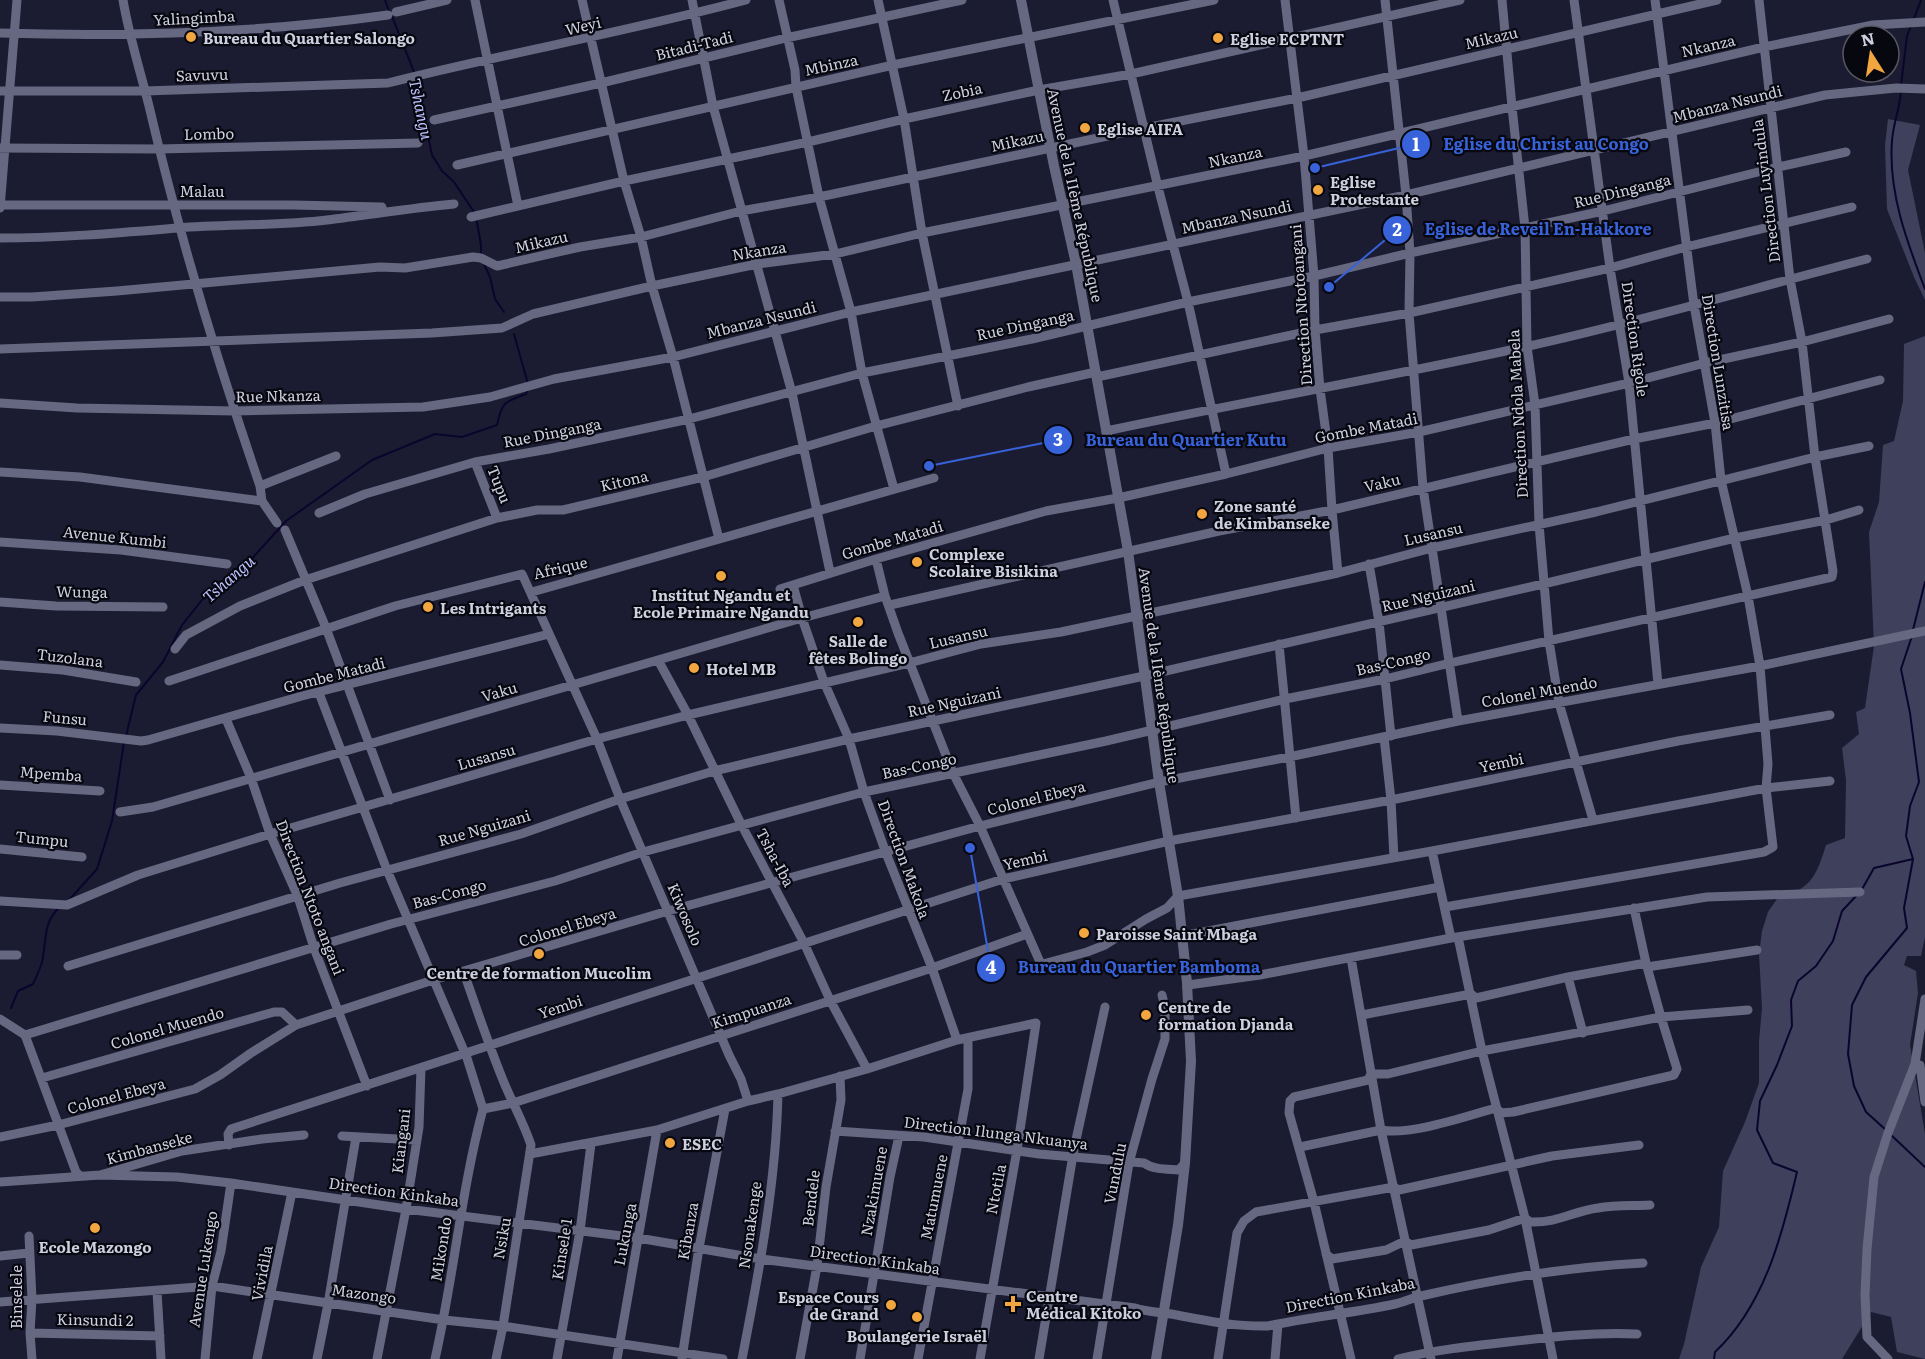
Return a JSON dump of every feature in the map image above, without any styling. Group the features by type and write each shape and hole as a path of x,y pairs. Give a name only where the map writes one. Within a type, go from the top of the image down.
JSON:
{"street":[{"path":"0,210 3,148 17,0"},
{"path":"123,0 129,35 195,284 260,486 262,501 277,523"},
{"name":"Yalingimba","path":"0,33 129,35 239,30 343,21 392,14 447,0"},
{"path":"475,0 518,206"},
{"path":"582,0 624,181 673,357 719,539"},
{"path":"692,0 713,106 792,393 815,511 830,572"},
{"name":"Weyi","path":"425,73 591,38 746,0"},
{"path":"779,0 819,197 851,312 862,373 894,489"},
{"path":"878,0 904,119 922,233 958,406"},
{"name":"Bitadi-Tadi","path":"434,120 601,83 786,38 962,0"},
{"name":"Avenue de la IIème République","path":"1021,0 1076,264 1128,551 1182,936 1191,1061 1185,1163 1178,1225 1156,1359"},
{"path":"1113,0 1188,302 1226,474"},
{"name":"Mbinza","path":"457,165 892,65 1214,0"},
{"name":"Direction Ntotoangani","path":"1285,0 1304,156 1314,276 1315,330 1328,448 1338,573"},
{"path":"1385,0 1406,195 1410,253 1409,313 1423,488 1458,721"},
{"name":"Zobia","path":"471,217 904,119 1039,90 1131,74 1460,0"},
{"name":"Direction Ndola Mabela","path":"1503,0 1525,228 1527,346 1535,405 1539,524 1549,641 1560,703 1593,820"},
{"name":"Direction Rigole","path":"1574,0 1610,268 1629,383 1658,684"},
{"name":"Direction Lunzitisa","path":"1445,907 1769,850 1773,847 1760,666 1748,596 1721,480 1715,423 1686,247 1655,0"},
{"name":"Mikazu","path":"195,284 380,267 405,268 472,257 481,258 497,266 580,247 641,237 741,211 819,197 1296,98 1717,0"},
{"name":"Direction Luyindula","path":"1759,0 1790,279 1802,342 1832,577"},
{"name":"Nkanza","path":"0,349 432,333 502,328 533,314 652,286 757,264 834,254 922,233 1304,156 1764,47 1873,25 1925,22"},
{"name":"Savuvu","path":"0,91 145,91 388,83 425,73"},
{"name":"Mbanza Nsundi","path":"554,379 673,357 851,312 1406,195 1825,95 1896,88 1925,89"},
{"name":"Lombo","path":"3,148 159,149 418,143"},
{"name":"Rue Dinganga","path":"319,513 362,495 475,462 549,449 689,419 862,373 1314,276 1603,211 1846,152"},
{"path":"0,238 87,236 179,228 253,226 327,220 403,208 454,204"},
{"name":"Malau","path":"0,205 403,208"},
{"name":"Kitona","path":"175,648 186,634 240,606 305,580 497,518 537,510 563,510 703,477 876,426 958,406 1096,375 1200,356 1526,287 1852,207"},
{"path":"1106,431 1320,390 1620,325 1867,259"},
{"path":"0,297 32,297 195,284"},
{"name":"Gombe Matadi","path":"780,589 830,572 1046,511 1226,474 1328,448 1419,432 1802,342 1889,319"},
{"name":"Rue Nkanza","path":"0,403 77,408 234,411 423,407 490,397 554,379"},
{"name":"Vaku","path":"890,605 1128,551 1332,510 1634,439 1715,423 1880,380"},
{"name":"Lusansu","path":"0,901 67,905 138,875 270,834 597,739 688,715 981,644 1061,632 1338,573 1432,548 1869,446"},
{"path":"260,486 336,456"},
{"name":"Tupu","path":"475,462 497,518"},
{"path":"0,472 80,477 262,501"},
{"name":"Afrique","path":"169,681 395,606 520,574 524,576 532,592 934,478"},
{"name":"Rue Nguizani","path":"68,966 387,870 521,834 620,799 714,771 849,739 1144,676 1735,538 1826,520 1859,510"},
{"path":"285,530 326,628 390,800"},
{"name":"Avenue Kumbi","path":"0,542 121,550 227,564"},
{"path":"876,559 885,596 909,663 953,773 980,826 1040,962 1047,963 1105,945 1167,908 1178,896 1767,788 1830,781"},
{"path":"1369,564 1385,680 1394,858"},
{"name":"Bas-Congo","path":"25,1035 409,919 555,881 643,852 864,792 1285,699 1385,680 1450,663 1832,577"},
{"name":"Direction Makola","path":"793,585 824,682 849,739 864,792 907,910 932,968 957,1040"},
{"name":"Kiwosolo","path":"532,592 571,686 597,739 620,799 720,1035 741,1079 748,1101"},
{"name":"Vaku","path":"120,812 153,807 802,618 885,596"},
{"name":"Wunga","path":"0,603 163,607"},
{"name":"Colonel Muendo","path":"1159,782 1289,758 1458,721 1760,666 1925,631"},
{"name":"Gombe Matadi","path":"123,739 141,741 156,739 319,693 549,634"},
{"path":"1279,644 1296,818"},
{"name":"Tsha-Iba","path":"658,660 867,1069"},
{"name":"Tuzolana","path":"0,665 63,670 136,682"},
{"path":"319,693 387,870 465,1054 483,1109"},
{"name":"Yembi","path":"229,1145 228,1134 231,1129 1003,879 1169,841 1391,800 1678,741 1830,715"},
{"name":"Direction Ntoto angani","path":"226,719 270,834 298,897 314,948 367,1086"},
{"name":"Funsu","path":"0,728 123,739"},
{"name":"Colonel Ebeya","path":"0,1137 58,1125 195,1089 296,1025 433,980 464,973 668,911 980,826 1159,782"},
{"name":"Mpemba","path":"0,785 100,791"},
{"name":"Tumpu","path":"0,849 82,857"},
{"path":"1432,851 1445,907 1471,994 1482,1051 1525,1218 1553,1359"},
{"path":"1182,936 1440,887"},
{"path":"1187,988 1188,985 1260,975 1455,937 1707,897 1860,892"},
{"path":"1496,1108 1501,1113 1513,1112 1674,1075 1677,1069 1646,965 1634,908"},
{"name":"Kimpuanza","path":"483,1109 513,1103 932,968 1027,934"},
{"path":"1362,1015 1471,994 1476,998 1568,977 1757,950"},
{"path":"0,955 17,955"},
{"path":"1351,958 1381,1130 1430,1355"},
{"path":"464,973 489,1044 524,1124 531,1145 530,1154 657,1130 748,1101 867,1069 957,1040 968,1039"},
{"path":"1568,977 1583,1033"},
{"name":"Vundulu","path":"1097,1359 1129,1163 1165,1039 1165,1007 1162,995"},
{"path":"1925,999 1920,1065 1925,1102"},
{"path":"1039,1359 1072,1157 1106,1007"},
{"path":"1371,1074 1388,1074 1482,1051 1661,1017 1748,1010"},
{"name":"Colonel Muendo","path":"42,1078 274,1012 282,1012 296,1025"},
{"path":"0,1019 25,1035 76,1172 81,1176"},
{"name":"Ntotila","path":"968,1039 1036,1023 1017,1150 980,1359"},
{"name":"Matumuene","path":"918,1359 968,1089 968,1039"},
{"path":"1888,1359 1867,1337 1865,1295 1869,1212 1874,1177 1888,1132 1920,1065"},
{"name":"Kiangani","path":"377,1359 406,1209 419,1127 421,1068"},
{"path":"1351,1359 1314,1202 1289,1113 1290,1101 1294,1097 1368,1080 1371,1074"},
{"name":"Bendele","path":"800,1359 817,1266 826,1187 841,1100 840,1076"},
{"name":"Nsonakenge","path":"742,1359 761,1258 777,1130 778,1094"},
{"path":"1300,1147 1381,1130 1394,1132 1496,1108"},
{"name":"Mikondo","path":"435,1359 444,1320 472,1148 483,1109"},
{"name":"Kibanza","path":"683,1356 699,1248 724,1109"},
{"name":"Lukunga","path":"617,1359 657,1130"},
{"name":"Direction Ilunga Nkuanya","path":"836,1131 1144,1163 1150,1168 1179,1170 1185,1163"},
{"name":"Kimbanseke","path":"0,1182 100,1175 182,1151 261,1139 304,1136"},
{"path":"342,1136 416,1140"},
{"name":"Nzakimuene","path":"860,1359 899,1136"},
{"path":"317,1359 356,1137"},
{"name":"Kinsele 1","path":"557,1359 580,1231 591,1144"},
{"path":"1218,1359 1237,1233 1244,1221 1256,1212 1394,1187 1399,1190 1511,1164 1599,1149 1639,1145"},
{"name":"Nsiku","path":"496,1359 530,1154"},
{"name":"Direction Kinkaba","path":"100,1175 177,1177 231,1183 406,1209 638,1238 761,1258 1135,1308 1147,1312 1164,1312 1250,1326 1278,1324 1398,1304 1418,1296 1536,1275 1595,1266 1643,1263"},
{"name":"Avenue Lukengo","path":"205,1359 212,1286 221,1251 231,1183"},
{"name":"Vividila","path":"257,1359 292,1192"},
{"path":"1525,1218 1530,1222 1539,1223 1560,1220 1597,1208 1650,1205"},
{"path":"1405,1241 1411,1245 1424,1243 1489,1230 1525,1218"},
{"name":"Binselele","path":"29,1236 32,1359"},
{"path":"1326,1254 1332,1259 1386,1250 1405,1241"},
{"path":"0,1256 29,1252"},
{"name":"Mazongo","path":"0,1302 212,1286 444,1320 503,1326 683,1356 723,1359"},
{"path":"157,1291 161,1359"},
{"path":"1275,1359 1278,1324"},
{"name":"Kinsundi 2","path":"30,1333 160,1336"},
{"path":"1398,1359 1549,1337 1608,1333 1637,1334"}],"shaded area":[{"path":"1888,119 1920,125 1908,170 1925,253 1925,300 1887,209 1885,145"},
{"path":"1925,336 1925,937 1921,956 1907,956 1904,965 1916,971 1918,993 1910,1045 1925,1134 1925,1359 1897,1352 1891,1317 1871,1312 1842,1359 1679,1359 1701,1267 1719,1227 1723,1171 1745,1122 1759,1083 1762,1008 1759,954 1762,931 1768,912 1779,896 1799,890 1811,880 1816,873 1826,845 1845,838 1846,780 1842,748 1859,734 1856,712 1865,708 1874,646 1869,532 1879,502 1883,445 1894,441 1903,401 1904,344"}],"waterway":[{"name":"Tshangu","path":"385,0 389,11"},
{"path":"1913,21 1921,0"},
{"name":"Tshangu","path":"392,16 414,72"},
{"path":"1901,85 1907,36 1911,26"},
{"name":"Tshangu","path":"416,78 432,155 474,212"},
{"path":"1901,91 1892,141 1893,179 1900,216 1925,289"},
{"name":"Tshangu","path":"476,217 481,256"},
{"name":"Tshangu","path":"484,264 490,277 495,299 504,312"},
{"name":"Tshangu","path":"514,334 528,384"},
{"name":"Tshangu","path":"126,736 136,695 163,662 182,625 202,600 246,565 286,521 372,460 435,434 462,437 497,425 505,404 526,394 528,389"},
{"path":"1913,630 1925,582"},
{"path":"1886,1130 1866,1112 1854,1086 1848,1054 1852,1005 1866,977 1907,928 1904,908 1913,859 1906,836 1910,806 1919,782 1910,713 1901,669 1912,636"},
{"name":"Tshangu","path":"68,901 97,869 112,821 124,742"},
{"path":"1861,891 1874,868 1913,859"},
{"path":"1714,1359 1715,1352 1732,1334 1759,1292 1785,1221 1797,1172 1773,1163 1757,1130 1760,1101 1792,1026 1791,1000 1798,981 1816,966 1833,941 1842,911 1857,895"},
{"name":"Tshangu","path":"11,1008 18,991 33,984 42,960 48,925 59,908"},
{"path":"1890,1134 1925,1167"}],"place":[{"name":"Bureau du Quartier Salongo","path":"191,37"},
{"name":"Eglise ECPTNT","path":"1218,38"},
{"name":"Eglise AIFA","path":"1085,128"},
{"name":"Eglise du Christ au Congo","path":"1315,168"},
{"name":"Eglise Protestante","path":"1318,190"},
{"name":"Eglise de Reveil En-Hakkore","path":"1329,287"},
{"name":"Bureau du Quartier Kutu","path":"929,466"},
{"name":"Zone santé de Kimbanseke","path":"1202,514"},
{"name":"Complexe Scolaire Bisikina","path":"917,562"},
{"name":"Institut Ngandu et Ecole Primaire Ngandu","path":"721,576"},
{"name":"Les Intrigants","path":"428,607"},
{"name":"Salle de fêtes Bolingo","path":"858,622"},
{"name":"Hotel MB","path":"694,668"},
{"name":"Bureau du Quartier Bamboma","path":"970,848"},
{"name":"Paroisse Saint Mbaga","path":"1084,933"},
{"name":"Centre de formation Mucolim","path":"539,954"},
{"name":"Centre de formation Djanda","path":"1146,1015"},
{"name":"ESEC","path":"670,1143"},
{"name":"Ecole Mazongo","path":"95,1228"},
{"name":"Centre Médical Kitoko","path":"1013,1304"},
{"name":"Espace Cours de Grand","path":"891,1305"},
{"name":"Boulangerie Israël","path":"917,1317"}]}
